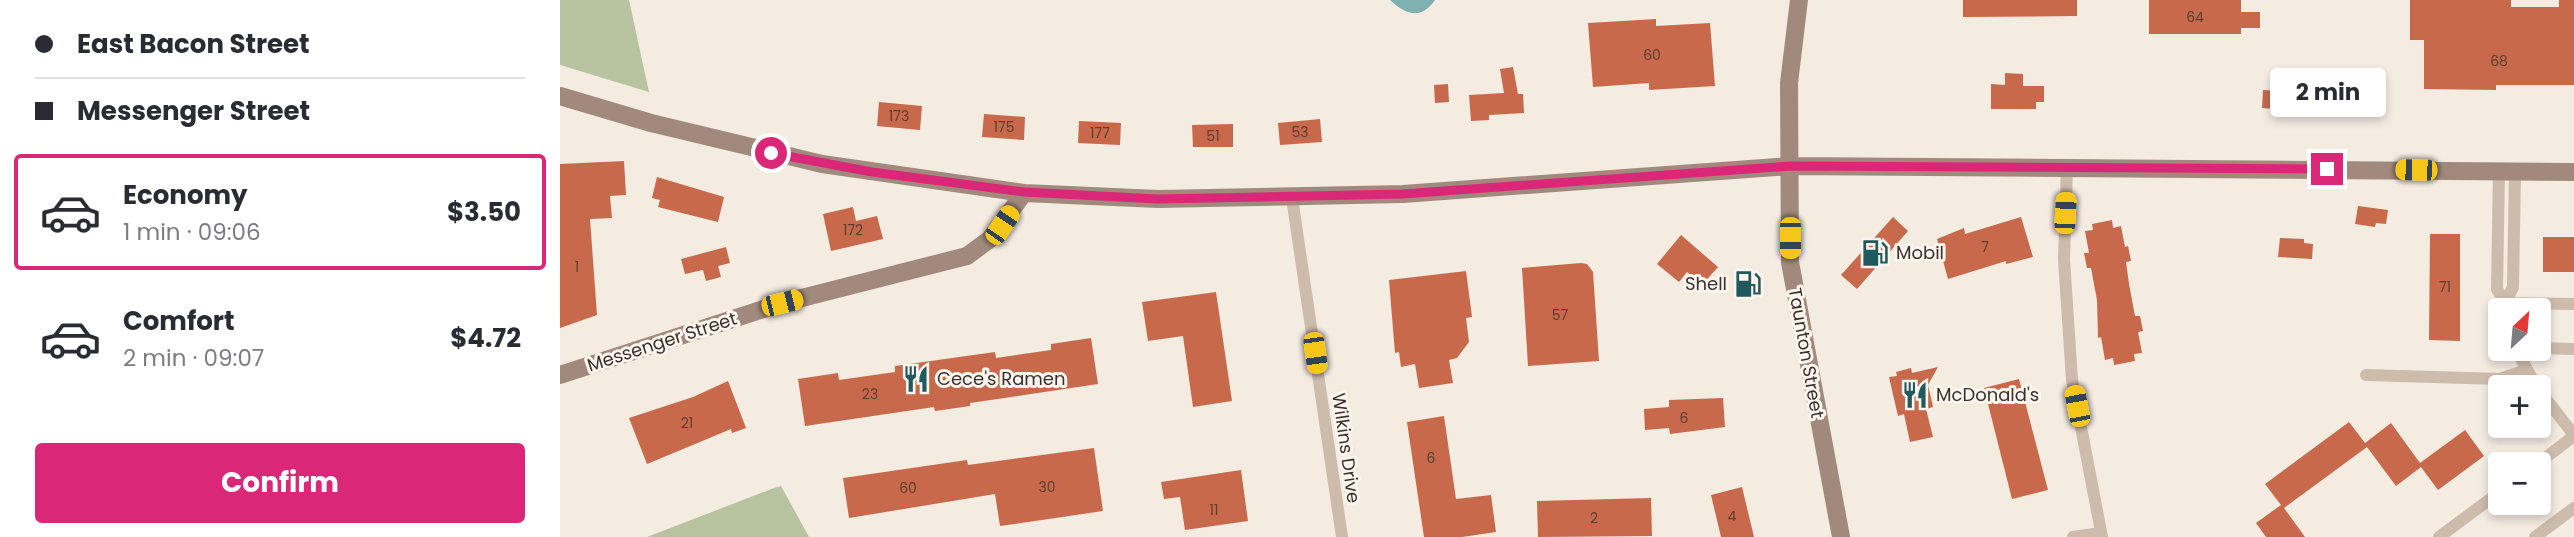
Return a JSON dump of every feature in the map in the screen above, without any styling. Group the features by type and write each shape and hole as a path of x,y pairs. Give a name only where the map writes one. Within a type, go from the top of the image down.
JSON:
{"main road":[{"name":"Taunton Street","path":"1799,0 1789,83 1790,262 1841,537"},
{"path":"560,96 678,130 811,162 1024,192 1158,199 1403,194 1790,166 2574,172"},
{"name":"Messenger Street","path":"560,375 782,303 967,256 990,239 1024,192"}],"street":[{"path":"2067,167 2063,258 2072,380 2101,535 2073,537"},
{"path":"2502,298 2497,289 2507,172"},
{"name":"Wilkins Drive","path":"1293,198 1342,537"},
{"path":"2552,305 2574,304"},
{"path":"2552,348 2574,349"},
{"path":"2522,361 2529,375"},
{"path":"2366,375 2500,379 2526,370"},
{"path":"2551,405 2574,436 2551,453"},
{"path":"2439,537 2488,501"},
{"path":"2535,537 2574,508"}],"green space":[{"path":"560,0 629,0 649,92 560,65"},
{"path":"781,486 809,537 647,537 774,488"}],"water":[{"path":"1390,0 1435,0 1424,11 1413,13"}],"building":[{"path":"1963,0 2077,0 2077,16 1963,17"},
{"path":"2149,0 2241,0 2241,12 2260,12 2260,28 2241,28 2241,34 2149,34"},
{"path":"2410,0 2511,0 2511,7 2559,7 2559,0 2574,0 2574,85 2496,85 2496,90 2424,89 2424,40 2410,40"},
{"path":"1656,19 1656,26 1710,23 1715,86 1649,90 1649,83 1593,87 1588,23"},
{"path":"1513,67 1518,94 1523,94 1524,113 1489,115 1489,120 1471,121 1469,95 1504,93 1500,69"},
{"path":"2005,73 2023,74 2023,86 2044,86 2044,102 2036,102 2036,109 1991,109 1991,84 2005,85"},
{"path":"1448,84 1449,102 1435,103 1434,85"},
{"path":"2263,90 2314,92 2312,112 2262,108"},
{"path":"879,102 922,106 920,130 877,126"},
{"path":"984,114 1025,117 1024,140 982,137"},
{"path":"1320,119 1322,142 1280,145 1278,123"},
{"path":"1079,121 1121,123 1120,145 1078,143"},
{"path":"1233,124 1233,147 1193,147 1192,125"},
{"path":"624,161 626,195 610,196 612,218 590,219 597,315 560,328 560,164"},
{"path":"657,177 724,197 718,222 658,207 660,200 652,198"},
{"path":"2358,206 2388,210 2386,224 2376,223 2375,227 2355,224"},
{"path":"853,207 856,221 877,216 883,239 831,251 823,214"},
{"name":"Mobil","path":"1893,217 1908,231 1857,289 1841,275"},
{"path":"2021,217 2033,257 2006,264 2006,261 1948,279 1937,239 1964,228 1965,234"},
{"path":"2112,220 2113,228 2121,226 2125,247 2128,246 2131,261 2126,262 2129,284 2135,316 2140,316 2143,331 2138,332 2142,353 2134,354 2135,361 2114,365 2113,358 2105,360 2101,337 2098,338 2097,300 2091,268 2087,268 2084,253 2089,253 2085,231 2093,230 2092,224"},
{"path":"2430,234 2460,234 2460,341 2429,340"},
{"path":"1681,235 1718,267 1702,285 1687,272 1679,282 1657,264"},
{"path":"2543,237 2574,237 2574,272 2543,272"},
{"path":"2280,238 2304,239 2304,243 2313,244 2312,259 2278,257"},
{"path":"726,247 730,263 718,266 721,277 706,281 703,270 685,274 681,259"},
{"path":"1587,264 1593,272 1599,361 1528,366 1522,268"},
{"path":"1466,271 1472,317 1466,318 1469,342 1457,358 1449,360 1453,383 1419,388 1415,364 1401,367 1399,352 1395,353 1389,280"},
{"path":"1216,292 1232,401 1193,407 1183,336 1148,341 1142,302"},
{"path":"1091,338 1098,384 970,403 970,406 935,411 934,407 805,426 798,379 838,373 839,380 895,372 895,366 995,352 996,358 1051,350 1051,344"},
{"path":"1938,367 1928,385 1933,407 1926,409 1933,437 1910,442 1904,414 1898,416 1889,377 1897,376 1896,372 1911,368 1912,373"},
{"path":"2019,379 2048,490 2012,499 1984,388"},
{"path":"728,381 746,428 732,433 731,429 647,464 629,418 693,397"},
{"path":"1723,398 1725,427 1670,434 1669,428 1645,430 1644,409 1669,407 1669,400"},
{"path":"1444,416 1456,499 1491,495 1496,532 1462,537 1424,537 1407,422"},
{"path":"2349,422 2365,443 2391,423 2420,463 2465,430 2484,456 2438,490 2421,467 2396,486 2367,447 2284,508 2305,537 2266,537 2256,523 2281,505 2265,484"},
{"path":"1094,448 1103,511 1000,526 995,494 849,518 843,478 967,460 968,465"},
{"path":"1241,470 1248,521 1185,530 1180,497 1164,499 1161,482"},
{"path":"1742,487 1754,537 1721,537 1711,495"},
{"path":"1651,498 1652,536 1538,537 1537,501"}],"place":[{"name":"Mobil","path":"1875,253"},
{"name":"Shell","path":"1748,284"},
{"name":"Cece's Ramen","path":"916,379"},
{"name":"McDonald's","path":"1915,395"}],"route":[{"path":"771,153 872,172 1024,192 1158,199 1403,194 1790,166 2327,169"}]}
